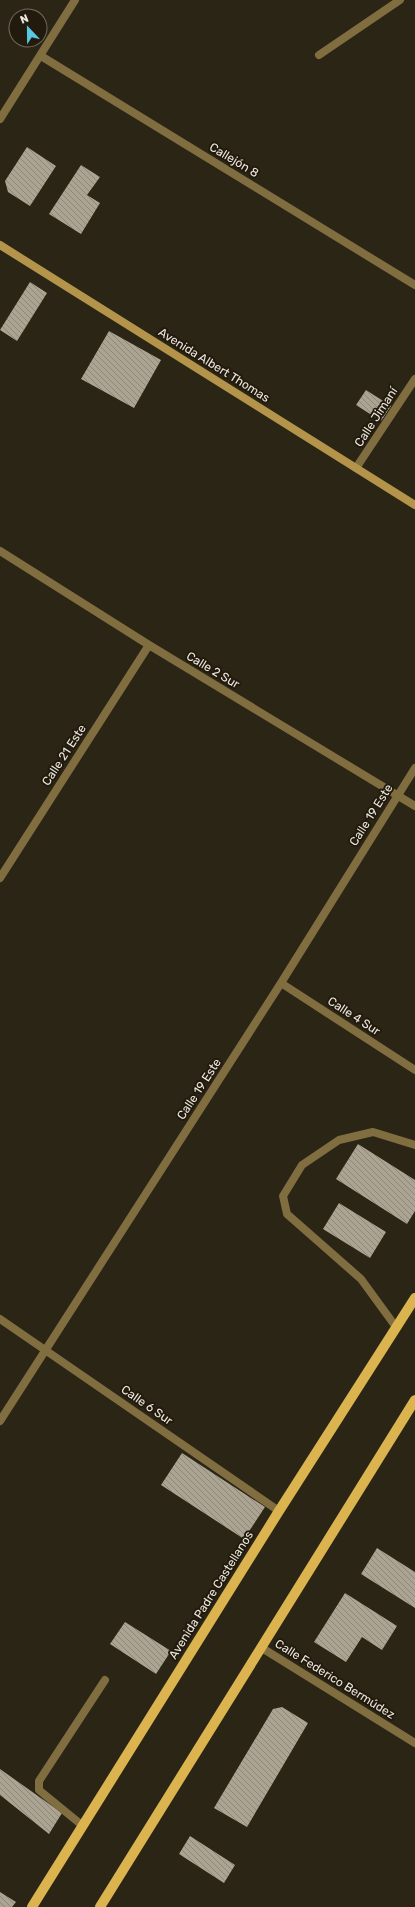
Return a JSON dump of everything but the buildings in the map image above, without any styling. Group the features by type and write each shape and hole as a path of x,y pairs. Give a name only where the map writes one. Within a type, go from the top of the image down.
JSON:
{"main road":[{"name":"Avenida Albert Thomas","path":"0,245 415,505"},
{"name":"Avenida Padre Castellanos","path":"32,1907 279,1511 415,1298"},
{"path":"100,1907 415,1400"}],"street":[{"path":"0,119 76,0"},
{"path":"319,55 400,0"},
{"name":"Callejón 8","path":"41,56 415,285"},
{"name":"Calle Jimaní","path":"356,468 415,379"},
{"name":"Calle 2 Sur","path":"0,551 149,645 415,806"},
{"name":"Calle 21 Este","path":"0,878 149,645"},
{"name":"Calle 19 Este","path":"0,1421 281,983 415,768"},
{"name":"Calle 4 Sur","path":"281,983 415,1070"},
{"path":"396,1327 361,1279 287,1214 283,1196 302,1166 338,1140 373,1132 415,1146"},
{"name":"Calle 6 Sur","path":"0,1319 279,1511"},
{"name":"Calle Federico Bermúdez","path":"262,1648 415,1743"},
{"path":"83,1826 39,1790 39,1781 105,1680"}]}
